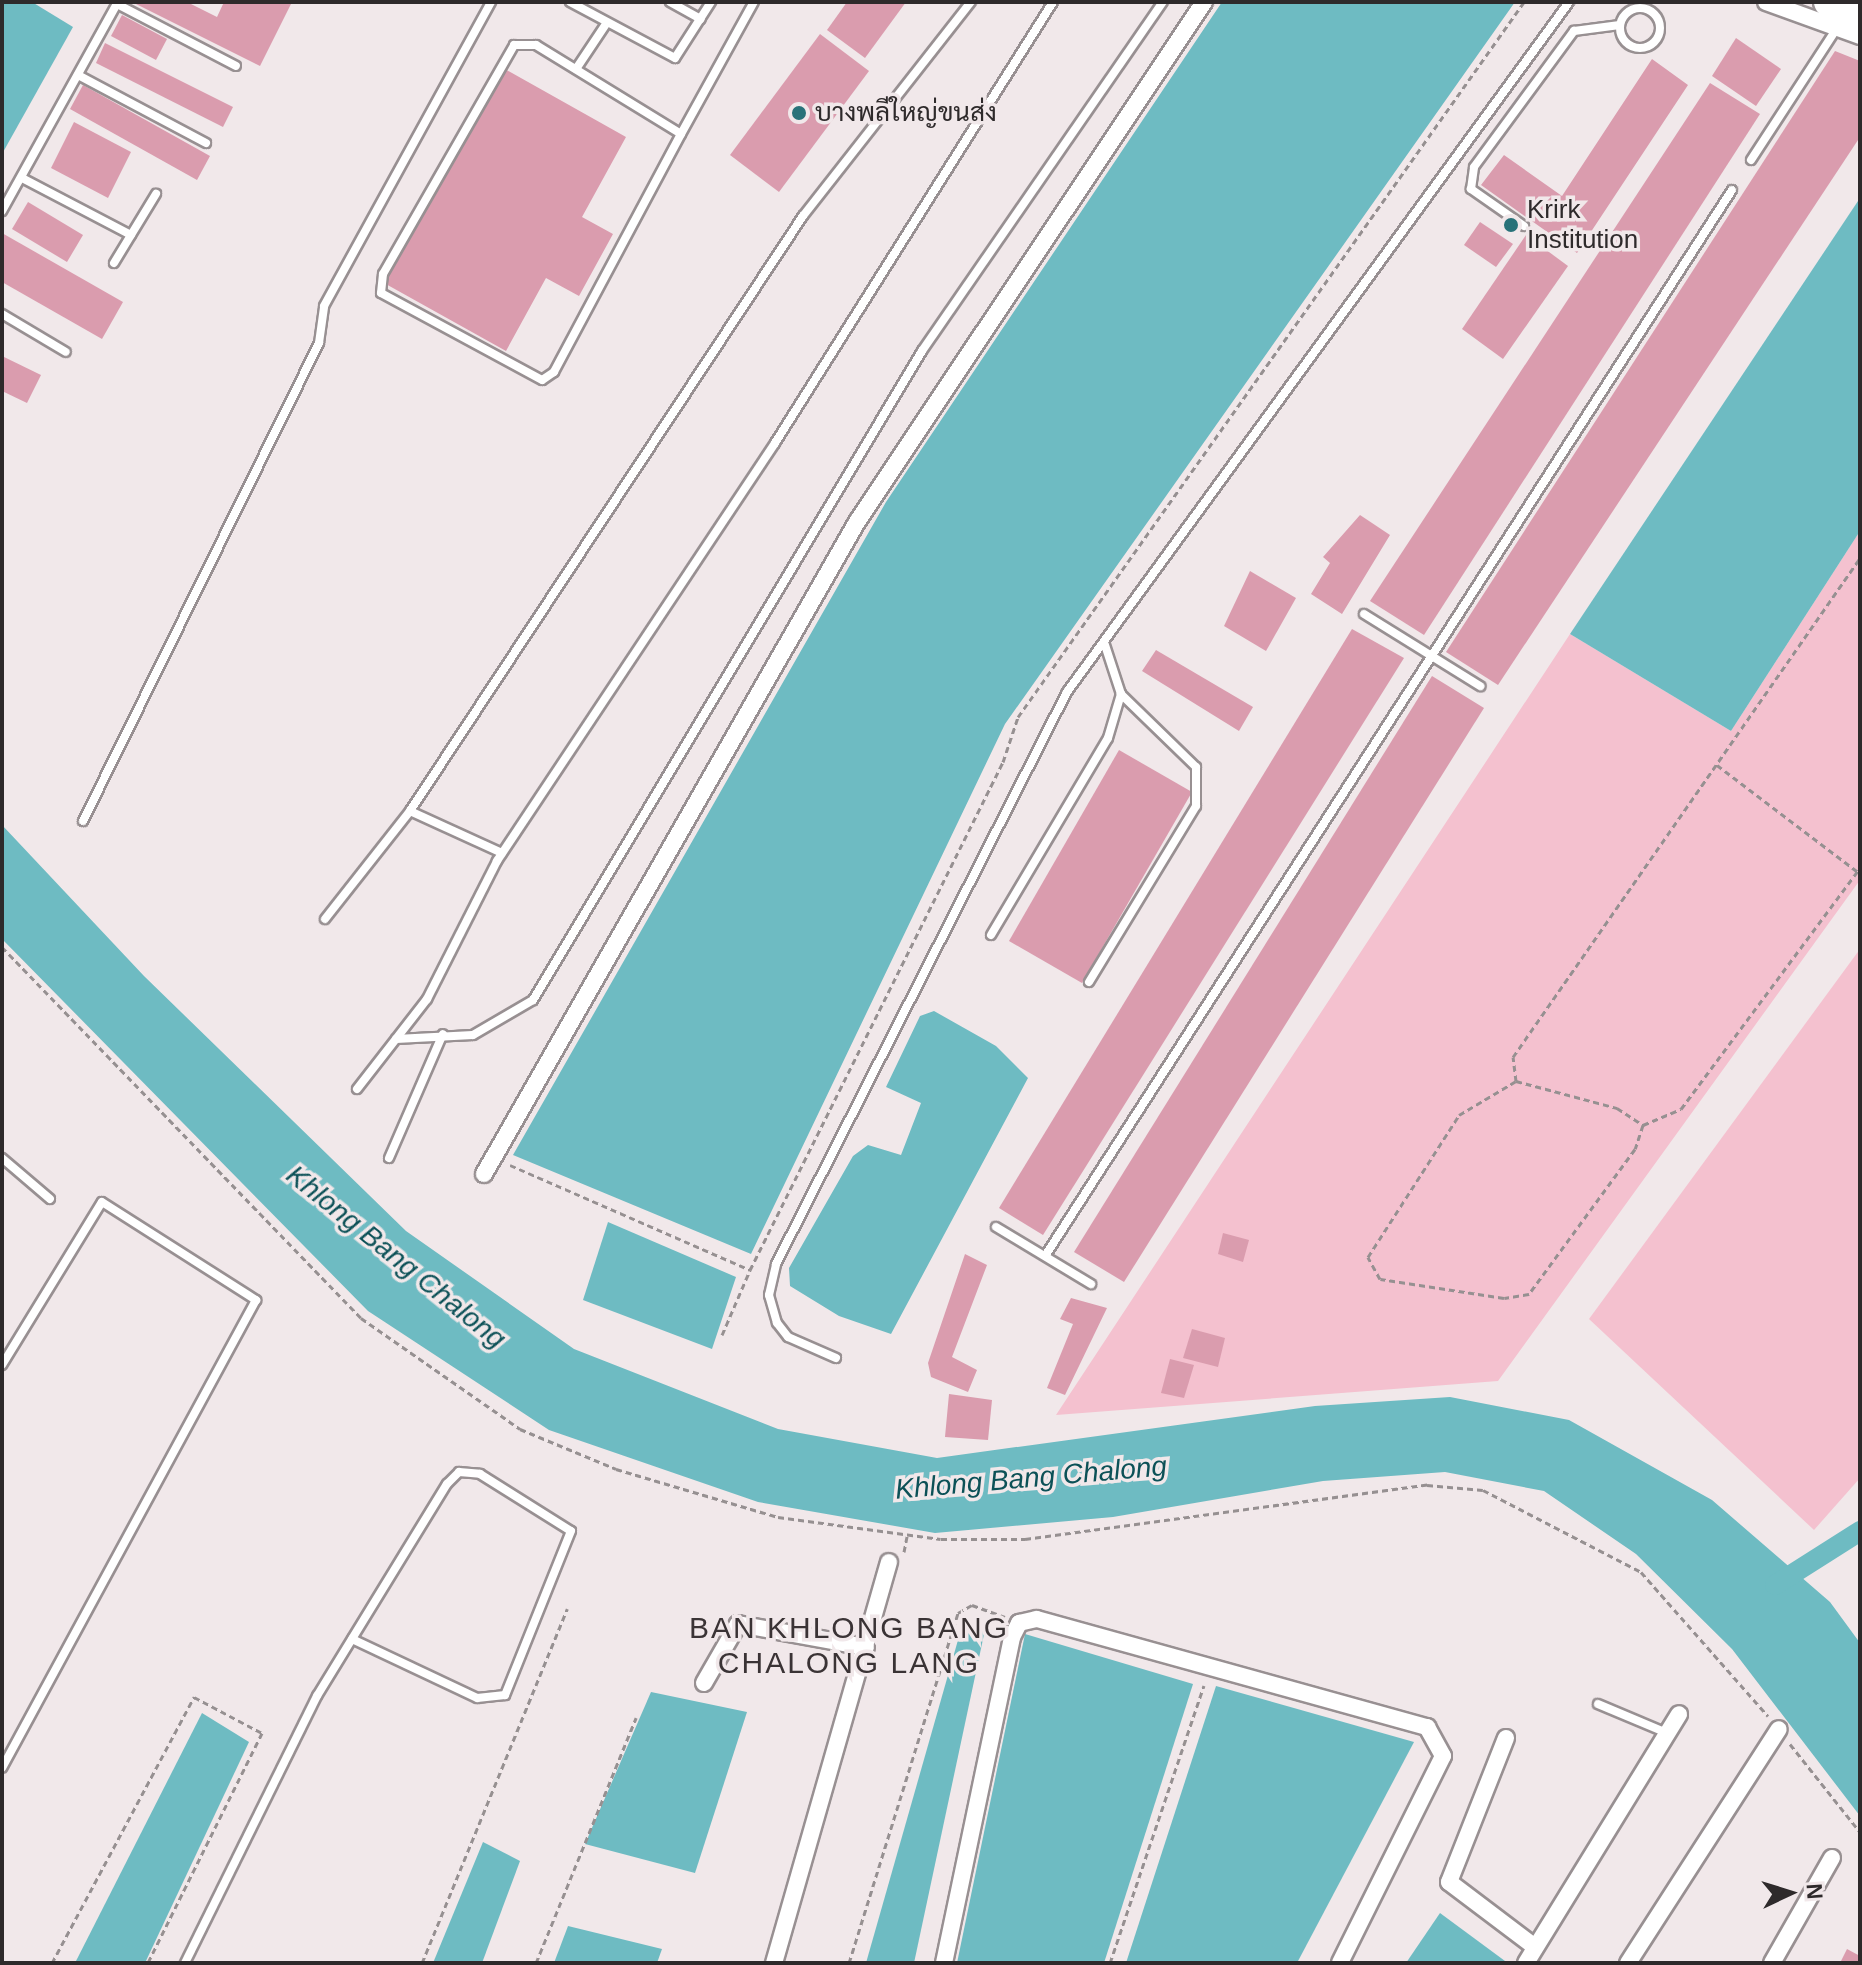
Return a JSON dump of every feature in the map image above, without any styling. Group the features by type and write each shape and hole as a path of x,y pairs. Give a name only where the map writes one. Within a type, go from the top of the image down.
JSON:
{"street":[{"path":"484,1174 857,522 1204,2"},
{"path":"1766,2 1842,15 1860,36"},
{"path":"774,1963 889,1562"},
{"path":"944,1963 1019,1623 1037,1619 1427,1727 1443,1756 1340,1963"},
{"path":"704,1683 738,1624 866,1647"},
{"path":"1526,1963 1679,1714"},
{"path":"1628,1963 1776,1734"},
{"path":"1506,1738 1449,1882 1535,1947"},
{"path":"1772,1963 1832,1858"}],"lane":[{"path":"83,821 319,343 324,306 491,2"},
{"path":"570,2 606,24 675,58 711,2"},
{"path":"670,2 701,19"},
{"path":"681,134 536,45 514,45 501,59 383,274 381,293 392,303 542,380 554,372 754,2"},
{"path":"325,919 410,811 803,216 971,2"},
{"path":"357,1089 427,999 502,853 775,443 1053,2"},
{"path":"396,1039 443,1034 473,1035 533,1000 922,351 1163,2"},
{"path":"836,1358 788,1337 777,1323 769,1295 776,1264 1067,692 1105,645 1569,2"},
{"path":"1651,11 1657,2"},
{"path":"2,211 118,3 236,66"},
{"path":"1524,226 1471,189 1474,167 1574,31 1620,25 1632,10 1651,11"},
{"path":"1620,25 1627,44 1646,48 1660,28 1651,11"},
{"path":"1751,160 1842,15"},
{"path":"576,69 606,24"},
{"path":"78,75 206,143"},
{"path":"22,178 131,235"},
{"path":"1045,1256 1429,654 1732,190"},
{"path":"114,263 156,194"},
{"path":"2,314 66,352"},
{"path":"1364,614 1480,686"},
{"path":"1089,982 1196,806 1196,767 1121,694 1105,645"},
{"path":"991,935 1108,738 1121,694"},
{"path":"410,811 502,853"},
{"path":"389,1158 443,1034"},
{"path":"2,1158 50,1199"},
{"path":"2,1365 102,1202 256,1300 2,1768"},
{"path":"996,1227 1091,1284"},
{"path":"185,1963 352,1639 459,1472 480,1474 571,1531 505,1695 477,1698 352,1639"},
{"path":"1598,1704 1668,1734"}],"path":[{"path":"722,1335 750,1270 1003,762 1018,717 1524,2"},
{"path":"1516,1081 1513,1057 1860,558"},
{"path":"1643,1125 1617,1108 1516,1081 1459,1115 1368,1257 1380,1279 1504,1298 1529,1294 1635,1149 1643,1125 1681,1109 1859,870 1717,765"},
{"path":"2,947 361,1318 520,1429 616,1469 778,1517 941,1539 1025,1539 1427,1485 1483,1490 1641,1572 1860,1832"},
{"path":"508,1164 750,1270"},
{"path":"849,1963 958,1613 972,1605 1019,1623"},
{"path":"422,1963 567,1609"},
{"path":"1110,1963 1210,1666"},
{"path":"52,1963 194,1697 262,1733 148,1963"},
{"path":"536,1963 636,1718"}],"shaded area":[{"path":"1860,531 1860,880 1498,1381 1056,1415 1570,634 1731,731"},
{"path":"1860,949 1860,1478 1814,1530 1589,1319"}],"water":[{"path":"2,2 32,2 73,27 2,154"},
{"path":"1222,2 1515,2 1005,724 751,1254 513,1155 886,502"},
{"path":"1860,198 1860,531 1731,731 1570,634"},
{"name":"Khlong Bang Chalong","path":"2,825 144,976 406,1231 574,1349 778,1429 937,1458 1315,1406 1450,1397 1569,1420 1712,1500 1830,1602 1860,1643 1860,1816 1732,1649 1636,1554 1544,1491 1445,1472 1323,1481 1113,1517 935,1533 758,1502 549,1430 368,1311 2,939"},
{"path":"934,1011 996,1046 1028,1078 891,1334 839,1316 790,1286 789,1268 853,1156 868,1145 901,1155 921,1103 886,1087 920,1016"},
{"path":"608,1222 736,1277 712,1349 583,1300"},
{"path":"986,1625 914,1963 866,1963 960,1633"},
{"path":"1025,1634 1193,1684 1104,1963 957,1963"},
{"path":"1216,1686 1414,1742 1297,1963 1126,1963"},
{"path":"651,1692 747,1712 695,1873 585,1844"},
{"path":"202,1713 249,1742 145,1963 75,1963"},
{"path":"483,1842 520,1861 482,1963 433,1963"},
{"path":"1440,1913 1505,1961 1406,1963"},
{"path":"568,1926 662,1949 657,1963 554,1963"}],"building":[{"path":"132,2 187,2 217,17 224,2 292,2 260,66"},
{"name":"บางพลีใหญ่ขนส่ง","path":"847,2 906,2 865,58 827,30"},
{"path":"122,15 167,39 156,60 111,36"},
{"name":"บางพลีใหญ่ขนส่ง","path":"820,34 869,71 779,192 730,155"},
{"path":"1736,38 1781,69 1756,106 1712,76"},
{"path":"105,43 233,107 223,127 96,63"},
{"path":"1835,51 1860,61 1860,137 1498,685 1446,652"},
{"name":"Krirk Institution","path":"1652,59 1688,85 1577,253 1481,185 1504,155 1562,196"},
{"path":"503,68 626,137 582,217 613,234 579,296 546,278 506,351 384,283"},
{"path":"1710,83 1760,114 1424,635 1370,601"},
{"path":"83,85 210,156 197,180 70,109"},
{"path":"74,122 131,152 108,198 51,168"},
{"path":"28,202 83,235 67,262 12,229"},
{"path":"1480,222 1513,244 1496,267 1464,245"},
{"path":"2,233 123,302 102,339 2,282"},
{"path":"1526,235 1568,266 1503,359 1462,329"},
{"path":"2,356 41,375 27,403 2,391"},
{"path":"1360,515 1390,535 1342,614 1311,594 1330,563 1323,557"},
{"path":"1250,571 1296,598 1266,651 1224,626"},
{"path":"1352,629 1404,658 1043,1235 999,1208"},
{"path":"1156,650 1253,707 1239,731 1142,671"},
{"path":"1432,676 1484,708 1124,1282 1074,1252"},
{"path":"1119,750 1192,792 1082,983 1009,941"},
{"path":"1223,1233 1249,1240 1243,1262 1218,1254"},
{"path":"965,1254 987,1265 952,1357 977,1370 968,1392 931,1377 928,1363"},
{"path":"1071,1298 1107,1308 1065,1395 1047,1388 1073,1324 1060,1319"},
{"path":"1192,1329 1225,1338 1218,1367 1183,1358"},
{"path":"1170,1359 1194,1365 1184,1398 1161,1393"},
{"path":"949,1394 992,1400 988,1440 945,1437"},
{"path":"1847,1949 1860,1956 1860,1963 1840,1963"}],"waterway":[{"path":"1775,1585 1860,1531"}],"place":[{"name":"บางพลีใหญ่ขนส่ง","path":"799,113"},
{"name":"Krirk Institution","path":"1511,225"}],"district":[{"name":"BAN KHLONG BANG CHALONG LANG","path":"849,1645"}]}
